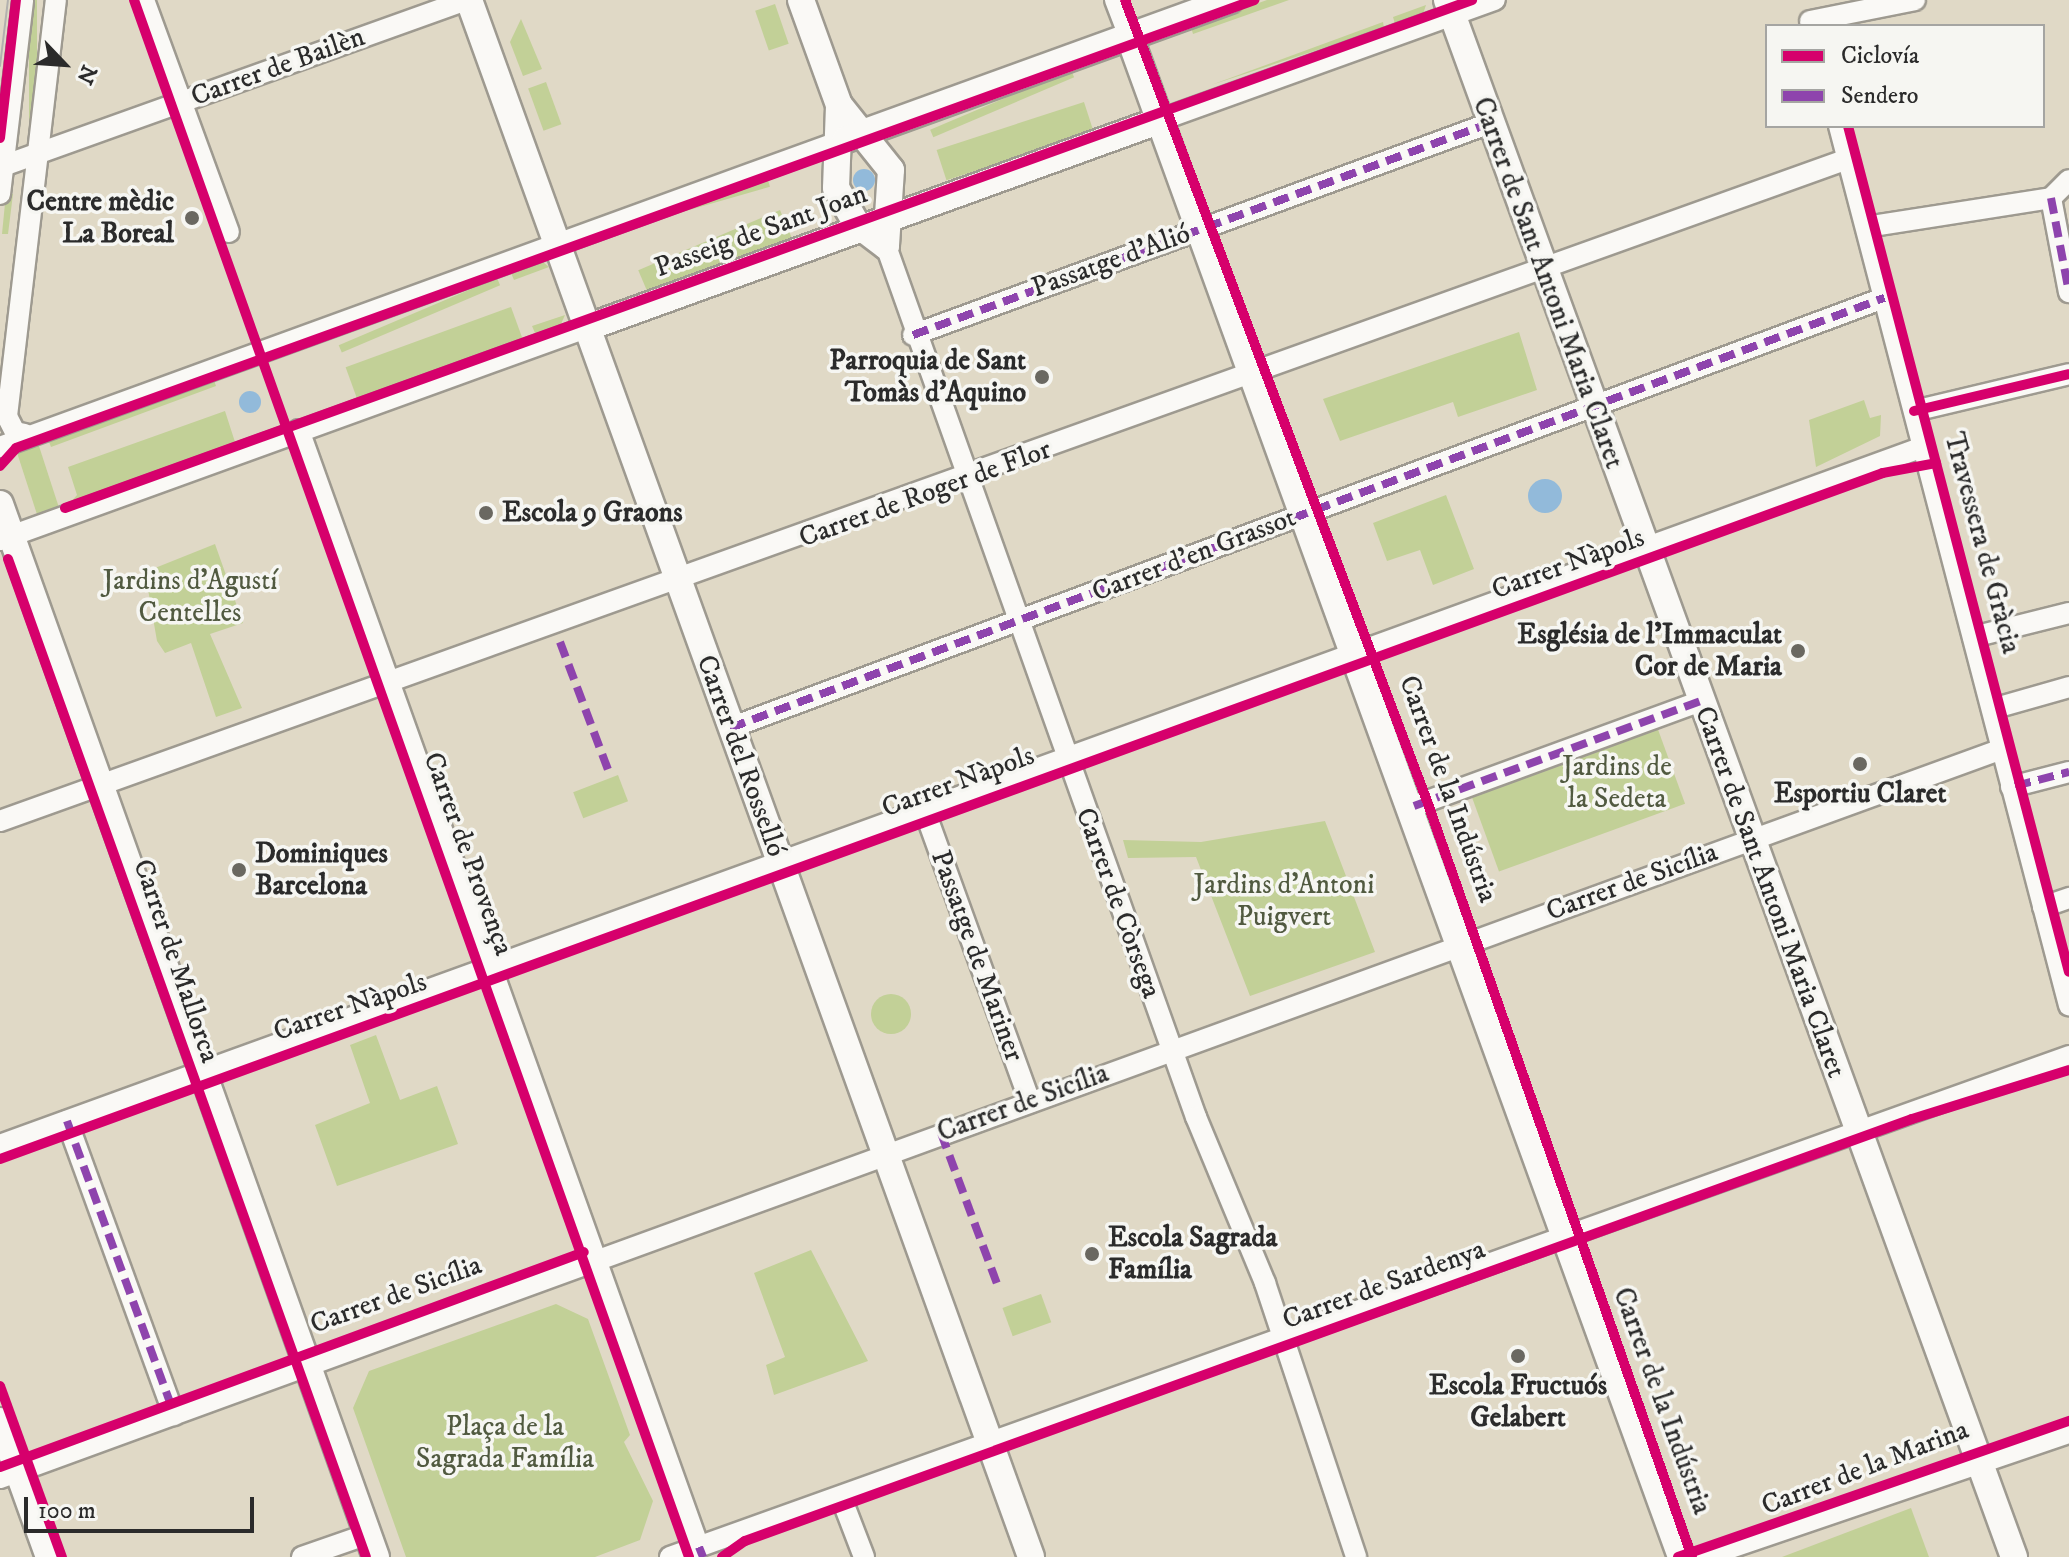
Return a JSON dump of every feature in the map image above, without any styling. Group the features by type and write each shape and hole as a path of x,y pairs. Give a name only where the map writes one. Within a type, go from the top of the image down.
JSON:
{"main road":[{"name":"Carrer del Rosselló","path":"468,0 730,728 888,1153 1031,1557"},
{"path":"801,0 839,105 891,170 893,217 886,246 863,229 836,188 835,143 839,105"},
{"name":"Passeig de Sant Joan","path":"835,143 1230,0"},
{"name":"Carrer de Sant Antoni Maria Claret","path":"1449,8 1542,272 2014,1557"},
{"name":"Carrer de la Indústria","path":"1129,36 1414,806 1565,1238 1681,1557"},
{"name":"Passeig de Sant Joan","path":"586,328 1158,121"},
{"name":"Carrer de Mallorca","path":"0,504 5,538 100,790 372,1545"},
{"path":"0,1421 9,1475 49,1557"}],"street":[{"path":"0,194 23,0"},
{"path":"25,434 15,432 7,416 56,0"},
{"path":"144,0 229,232"},
{"name":"Carrer de Bailèn","path":"2,166 468,0"},
{"path":"1115,0 1129,36"},
{"name":"Passeig de Sant Joan","path":"1158,121 1449,8 1495,0"},
{"path":"1805,0 1810,23 1915,0"},
{"name":"Passatge d'Alió","path":"913,335 1490,123"},
{"name":"Travessera de Gràcia","path":"1840,128 2069,1005"},
{"name":"Passeig de Sant Joan","path":"0,447 25,434 835,143"},
{"name":"Carrer de Roger de Flor","path":"0,821 100,790 1848,159"},
{"path":"1866,227 2051,198 2069,180"},
{"path":"2051,198 2069,292"},
{"name":"Carrer de Còrsega","path":"886,246 913,335 1171,1049 1283,1339 1356,1557"},
{"name":"Carrer d'en Grassot","path":"730,728 1884,298"},
{"name":"Passeig de Sant Joan","path":"5,538 586,328"},
{"path":"1914,411 2069,374"},
{"name":"Carrer de Provença","path":"299,430 699,1547"},
{"path":"0,1145 203,1074 1065,757 1923,447"},
{"path":"1973,637 2069,613"},
{"path":"1992,709 2069,687"},
{"path":"1414,806 1701,701"},
{"name":"Carrer de Sicília","path":"9,1475 309,1367 595,1258 2002,749"},
{"path":"2011,787 2069,772"},
{"name":"Passatge de Mariner","path":"924,809 1030,1102"},
{"path":"2043,907 2069,898"},
{"name":"Carrer de Sardenya","path":"670,1557 991,1445 2069,1056"},
{"path":"67,1121 174,1415"},
{"name":"Carrer de la Marina","path":"1704,1557 1977,1460 2069,1433"},
{"path":"841,1497 864,1557"},
{"path":"302,1557 372,1545"}],"green space":[{"path":"29,0 37,0 37,128 29,128"},
{"path":"1267,0 1289,0 1193,34 1191,27"},
{"path":"775,4 789,44 769,51 755,11"},
{"path":"1426,5 1423,14 1395,24 1393,17"},
{"path":"521,19 542,69 523,76 510,42"},
{"path":"1383,22 1384,28 1211,85"},
{"path":"1071,70 1074,77 933,137 930,130"},
{"path":"546,82 561,124 544,131 528,88"},
{"path":"1084,102 1094,132 946,180 937,150"},
{"path":"768,180 770,187 624,229 622,222"},
{"path":"6,193 13,194 8,234 2,234"},
{"path":"780,210 793,240 651,301 638,270"},
{"path":"543,262 549,267 514,280 511,273"},
{"path":"497,278 500,285 342,353 339,345"},
{"path":"511,307 522,338 357,398 346,367"},
{"path":"565,315 561,324 535,333 532,326"},
{"path":"1519,332 1537,390 1458,417 1453,402 1340,441 1323,399"},
{"path":"214,380 216,386 51,447 48,439"},
{"path":"1864,400 1870,418 1881,415 1880,436 1816,467 1809,420"},
{"path":"225,411 235,442 70,503 77,495 68,467"},
{"path":"38,443 59,507 37,514 16,450"},
{"path":"1446,495 1474,569 1433,585 1420,550 1387,561 1373,523"},
{"name":"Jardins d'Agustí Centelles","path":"215,544 243,623 210,634 242,708 216,717 191,643 165,653 157,641 145,572"},
{"name":"Jardins de la Sedeta","path":"1656,724 1685,804 1499,872 1470,792"},
{"path":"618,775 628,801 583,818 573,792"},
{"name":"Jardins d'Antoni Puigvert","path":"1325,821 1375,952 1250,996 1196,857 1128,858 1123,840 1201,842"},
{"path":"891,994 905,1000 911,1014 905,1028 891,1034 877,1028 871,1014 877,1000"},
{"path":"376,1035 400,1100 437,1086 458,1144 337,1186 315,1125 370,1103 350,1045"},
{"path":"811,1250 868,1361 774,1395 766,1365 785,1357 754,1273"},
{"path":"1041,1294 1051,1322 1013,1336 1002,1308"},
{"name":"Plaça de la Sagrada Família","path":"556,1304 588,1319 630,1435 624,1442 653,1501 640,1540 595,1557 406,1557 353,1408 369,1371"},
{"path":"1911,1508 1929,1557 1782,1557"}],"water":[{"path":"864,169 872,172 875,180 872,188 864,191 856,188 853,180 856,172"},
{"path":"246,391 254,391 261,402 254,413 246,413 239,406 239,398"},
{"path":"1545,479 1557,484 1562,496 1557,508 1545,513 1533,508 1528,496 1533,484"}],"tram line":[{"path":"0,66 8,0"}],"marked path":[{"path":"913,335 1490,123"},
{"path":"2051,198 2069,292"},
{"path":"730,728 1884,298"},
{"path":"560,642 608,770"},
{"path":"1414,806 1701,701"},
{"path":"2015,786 2069,772"},
{"path":"67,1121 173,1410"},
{"path":"941,1133 998,1286"},
{"path":"699,1547 703,1557"}],"cycle path":[{"path":"0,138 16,0"},
{"path":"134,0 689,1557"},
{"path":"1125,0 1427,801 1692,1557"},
{"path":"0,466 16,448 1254,0"},
{"path":"65,508 1472,0"},
{"path":"1849,128 2069,972"},
{"path":"1914,411 2069,374"},
{"name":"Carrer Nàpols","path":"0,1159 1883,473 1936,463"},
{"path":"8,559 366,1557"},
{"path":"722,1557 745,1541 1912,1119 2069,1070"},
{"path":"0,1467 584,1252"},
{"path":"0,1386 62,1557"},
{"path":"1678,1557 2069,1421"}],"place":[{"name":"Centre mèdic La Boreal","path":"192,218"},
{"name":"Parroquia de Sant Tomàs d'Aquino","path":"1042,377"},
{"name":"Escola 9 Graons","path":"486,513"},
{"name":"Església de l'Immaculat Cor de Maria","path":"1798,651"},
{"name":"Esportiu Claret","path":"1860,764"},
{"name":"Dominiques Barcelona","path":"239,870"},
{"name":"Escola Sagrada Família","path":"1092,1254"},
{"name":"Escola Fructuós Gelabert","path":"1518,1356"}]}
